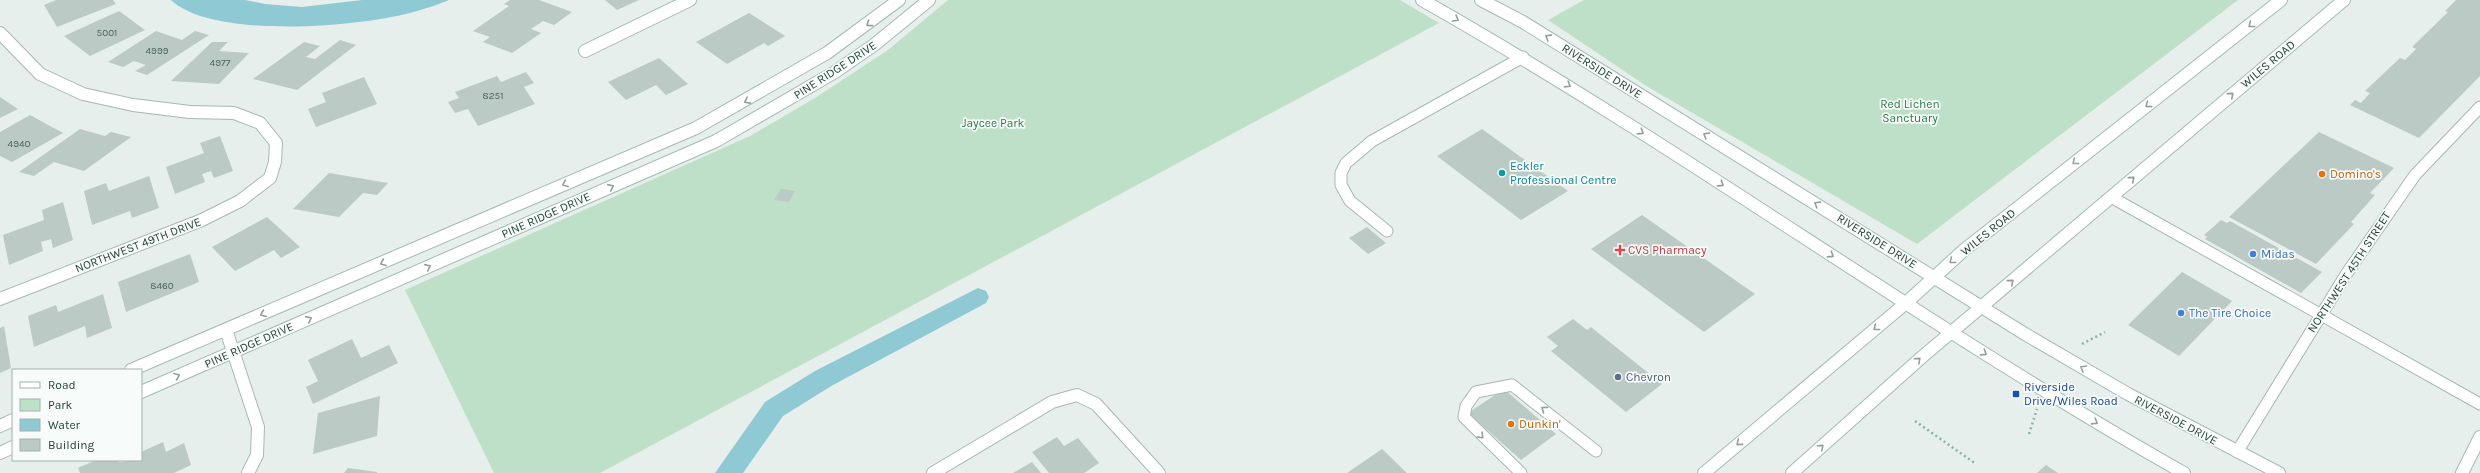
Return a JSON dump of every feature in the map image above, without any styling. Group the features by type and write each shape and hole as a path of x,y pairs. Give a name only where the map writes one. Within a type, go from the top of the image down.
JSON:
{"street":[{"path":"585,51 690,0"},
{"name":"PINE RIDGE DRIVE","path":"133,369 696,128 781,82 845,41 900,0"},
{"name":"PINE RIDGE DRIVE","path":"142,392 716,141 835,72 874,45 929,0"},
{"path":"1422,0 1523,57 1906,303 2104,428 2184,473"},
{"name":"RIVERSIDE DRIVE","path":"1481,0 1523,22 1982,307 2128,394 2279,473"},
{"name":"WILES ROAD","path":"1704,473 1906,303 1933,276 2105,137 2190,74 2281,0"},
{"name":"WILES ROAD","path":"1792,473 1952,332 2344,0"},
{"name":"NORTHWEST 49TH DRIVE","path":"0,33 40,74 83,94 133,105 190,112 234,113 260,123 276,143 275,162 270,178 240,201 202,220 0,298"},
{"path":"226,330 258,427 257,455 248,473"},
{"path":"933,473 1052,402 1077,396 1096,404 1159,473"},
{"path":"0,426 12,420"},
{"path":"2462,473 2480,437"},
{"path":"0,453 12,447"}],"lane":[{"path":"1387,231 1350,201 1341,185 1341,173 1346,162 1372,141 1523,57"},
{"name":"NORTHWEST 45TH STREET","path":"2237,452 2346,272 2415,175 2480,107"},
{"path":"2111,197 2480,404"},
{"path":"1521,473 1464,417 1466,406 1476,392 1512,385 1596,450"}],"path":[{"path":"2082,344 2105,332"},
{"path":"2028,434 2037,409"},
{"path":"1915,421 1976,464"}],"green space":[{"name":"Jaycee Park","path":"948,0 1400,0 1439,23 600,473 494,473 405,290 750,136 815,98 888,50"},
{"name":"Red Lichen Sanctuary","path":"1584,0 2238,0 1917,244 1648,87 1548,20"}],"water":[{"path":"171,0 245,0 265,4 302,7 362,0 449,0 421,10 393,17 362,22 290,26 253,25 220,21 191,13"}],"building":[{"path":"56,0 113,0 116,4 57,27 44,5"},
{"path":"510,0 539,0 572,12 554,25 543,21 531,29 541,33 512,53 483,42 490,37 473,31 509,6 504,4"},
{"path":"605,0 639,0 617,10"},
{"path":"2456,0 2480,0 2480,76 2419,138 2350,105 2355,100 2361,103 2370,93 2365,91 2400,58 2405,60 2416,49 2412,47 2448,12 2445,11"},
{"path":"119,11 145,30 90,56 64,36"},
{"path":"749,13 785,36 768,46 764,43 727,64 696,42"},
{"path":"156,31 182,40 195,31 209,35 147,75 135,71 146,65 134,61 123,67 108,62"},
{"path":"340,40 356,45 297,90 253,79 304,42 320,46 306,57 315,59"},
{"path":"212,42 228,42 219,51 249,53 219,84 171,81"},
{"path":"659,58 688,84 666,95 656,85 626,100 608,82"},
{"path":"526,72 534,83 524,87 535,104 478,126 468,109 455,113 448,102 459,98 455,92 497,76 501,82"},
{"path":"364,77 377,104 316,127 308,109 326,102 322,93"},
{"path":"0,97 18,109 0,118"},
{"path":"30,115 63,133 12,162 0,156 0,132"},
{"path":"80,129 105,136 111,132 131,137 84,171 54,162 34,176 19,172"},
{"name":"Eckler Professional Centre","path":"1482,129 1568,191 1521,220 1437,156"},
{"path":"2319,132 2394,168 2370,193 2375,195 2351,222 2354,224 2316,264 2229,217"},
{"path":"220,136 233,171 214,178 211,171 202,174 205,182 175,194 166,167 204,153 200,143"},
{"path":"329,173 388,183 377,195 363,193 339,217 293,209"},
{"path":"149,176 159,208 132,218 130,211 92,225 84,191 106,183 109,191"},
{"path":"781,189 795,191 789,202 774,200"},
{"path":"63,202 73,240 53,248 51,239 41,242 43,251 9,265 3,235 44,220 42,210"},
{"name":"CVS Pharmacy","path":"1642,215 1755,294 1704,332 1591,249"},
{"path":"267,217 300,247 281,258 274,250 235,271 212,247"},
{"path":"2221,220 2227,223 2230,221 2322,272 2301,293 2205,239 2207,237 2204,235"},
{"path":"1367,227 1386,243 1368,254 1349,238"},
{"path":"190,254 199,282 126,312 118,282"},
{"name":"The Tire Choice","path":"2182,272 2232,301 2179,356 2128,325"},
{"path":"103,294 112,328 87,338 85,326 34,347 28,316 56,305 58,312"},
{"path":"1573,319 1587,330 1591,327 1662,384 1626,412 1551,351 1558,346 1547,337"},
{"path":"4,326 11,368 0,373 0,328"},
{"path":"352,339 361,358 389,345 398,363 313,404 306,387 318,381 308,360"},
{"path":"1504,389 1556,434 1521,460 1468,413"},
{"path":"380,396 377,436 313,454 318,413"},
{"path":"1057,437 1064,446 1078,438 1099,463 1084,473 1049,473 1032,452"},
{"path":"163,442 166,452 184,443 191,465 174,473 80,473 78,468 94,461 142,461 142,452"},
{"path":"1382,449 1407,473 1347,473"},
{"path":"1032,462 1041,473 1013,473"},
{"path":"2046,465 2058,473 2037,473"},
{"path":"348,468 377,472 377,473 344,473"}],"waterway":[{"path":"728,473 774,409 824,378 978,297"}],"place":[{"name":"Eckler Professional Centre","path":"1502,173"},
{"name":"Domino's","path":"2322,174"},
{"name":"CVS Pharmacy","path":"1620,250"},
{"name":"Midas","path":"2253,254"},
{"name":"The Tire Choice","path":"2181,313"},
{"name":"Chevron","path":"1618,377"},
{"name":"Riverside Drive/Wiles Road","path":"2016,394"},
{"name":"Dunkin'","path":"1511,424"}]}
